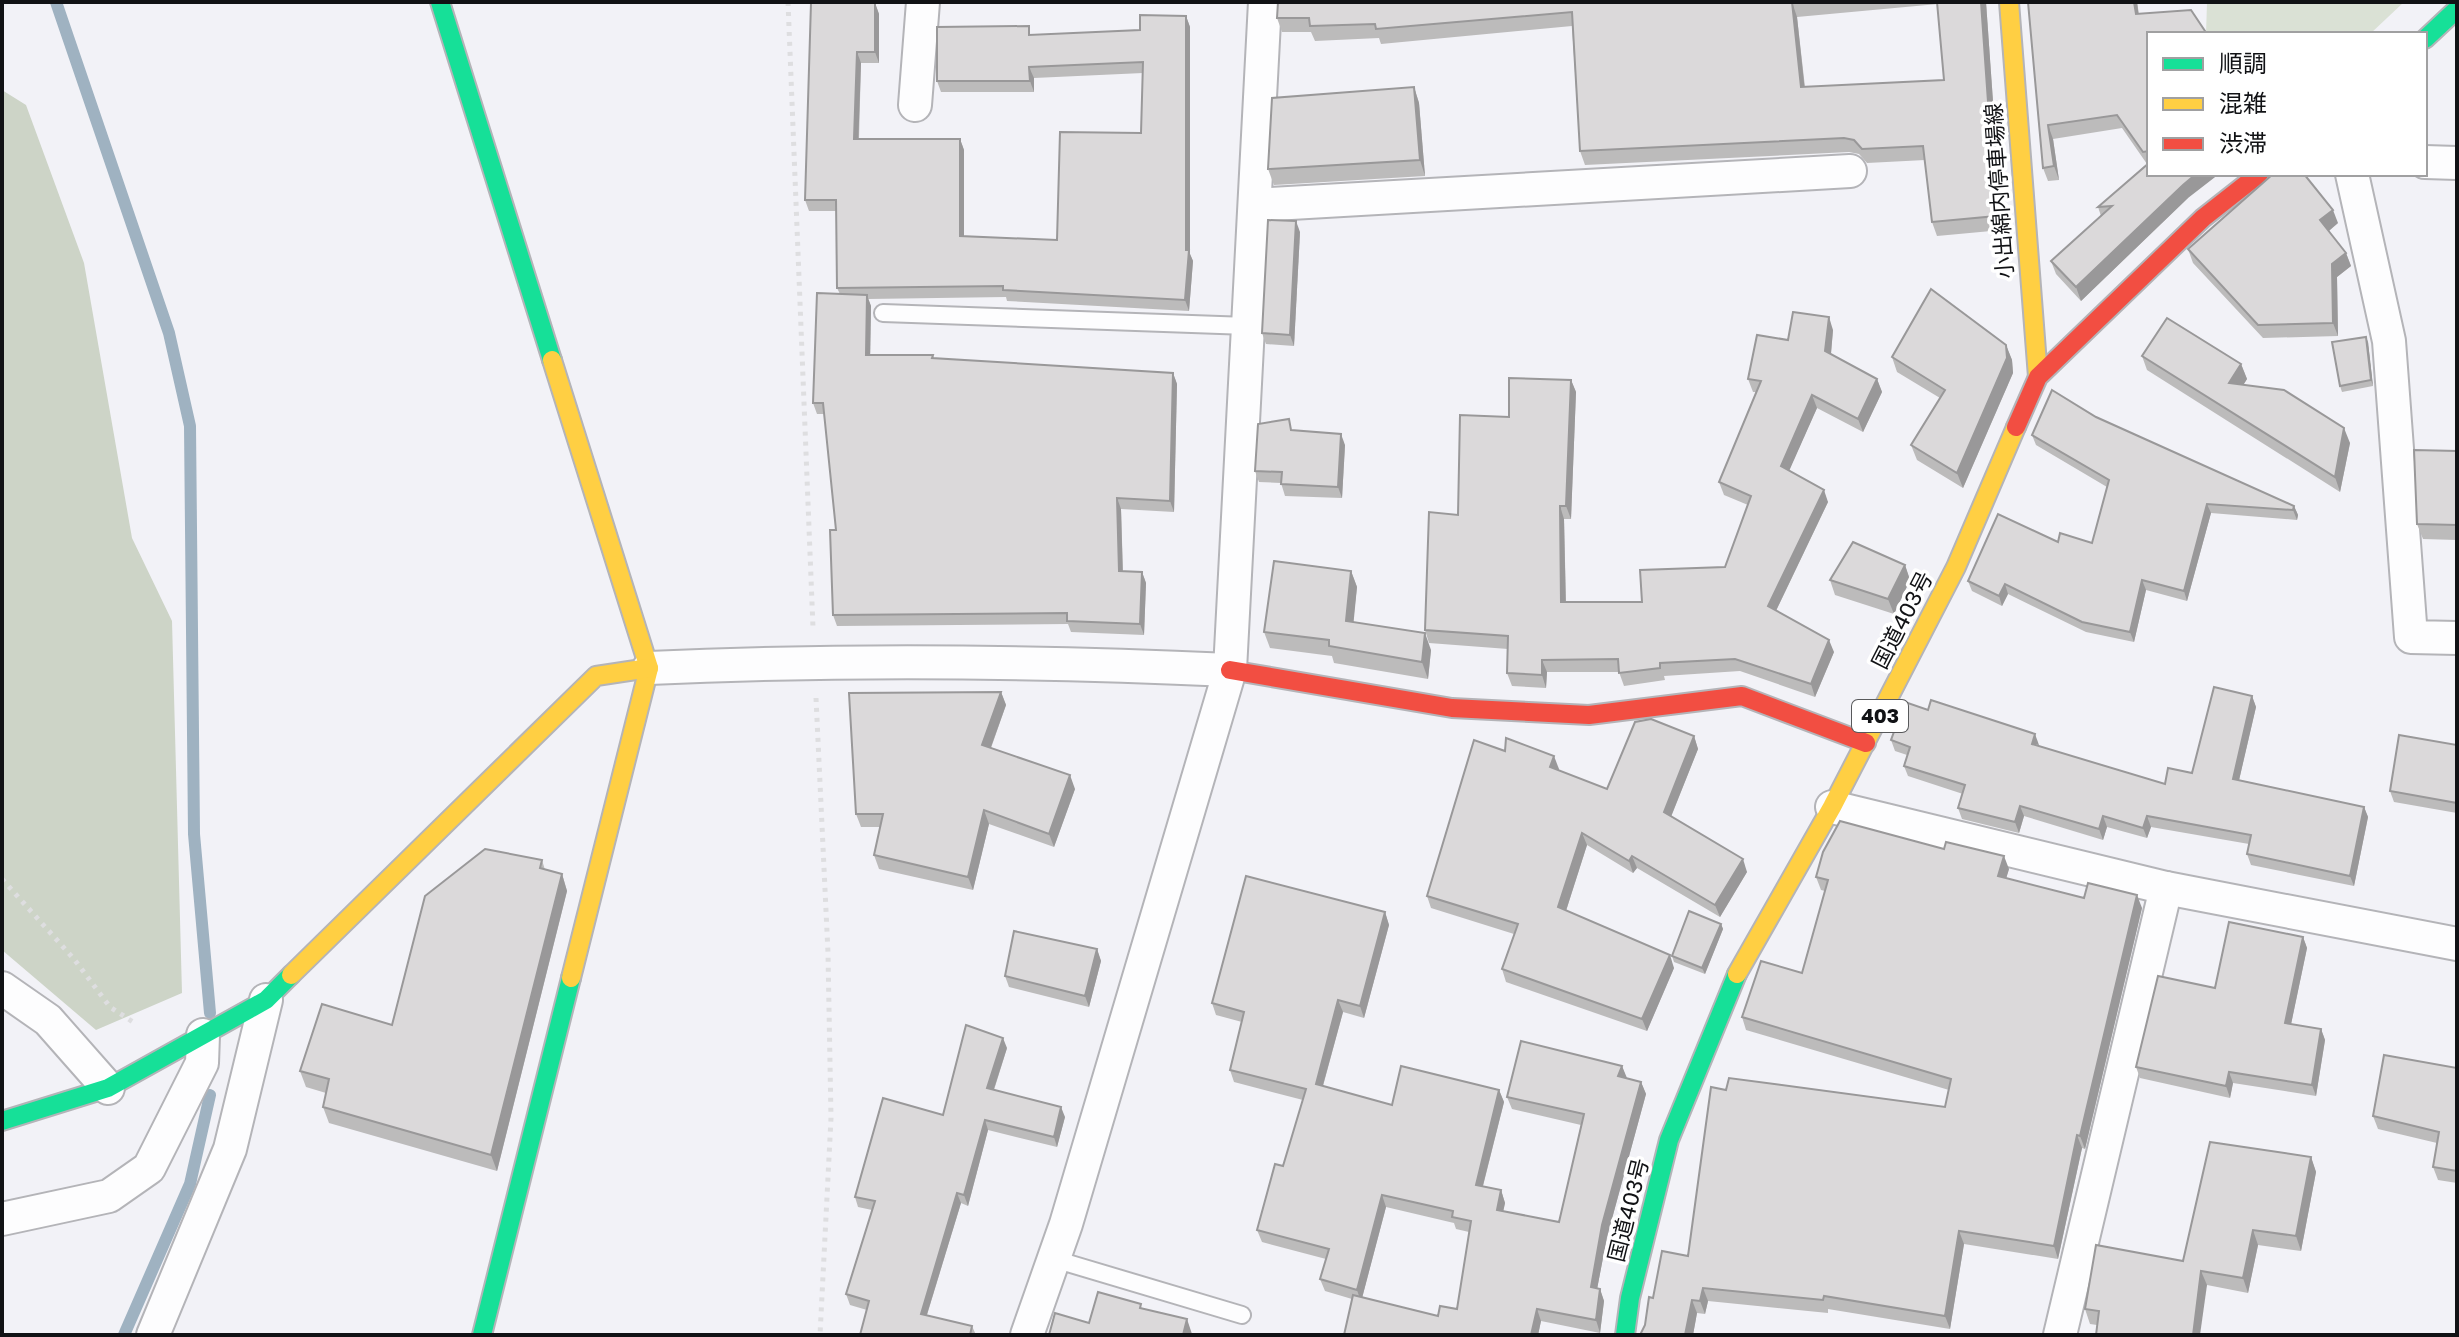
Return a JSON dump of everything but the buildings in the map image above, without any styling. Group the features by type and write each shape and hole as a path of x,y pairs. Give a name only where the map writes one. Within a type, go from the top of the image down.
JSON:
{"main road":[{"path":"440,2 649,668 482,1335"},
{"name":"小出綿内停車場線","path":"2009,2 2038,377"},
{"path":"2427,37 2457,9"},
{"name":"国道403号","path":"1625,1335 1630,1298 1669,1140 1729,988 1832,807 1956,567 2038,377 2203,218 2256,176"},
{"path":"2,1121 108,1088 266,1000 596,676 649,668"},
{"path":"1230,670 1452,708 1482,710 1589,715 1742,696 1866,743"}],"street":[{"path":"915,105 923,2"},
{"path":"1027,1335 1054,1259 1230,670 1265,2"},
{"path":"2427,162 2457,163"},
{"path":"1255,205 1850,171"},
{"path":"2352,176 2389,341 2411,637 2457,638"},
{"path":"649,668 829,660 1041,661 1230,670"},
{"path":"1832,807 2166,888 2457,944"},
{"path":"2060,1335 2166,888"},
{"path":"2,988 48,1020 108,1088"},
{"path":"153,1335 230,1149 266,1000"},
{"path":"2,1219 109,1196 149,1168 202,1063 203,1035"}],"lane":[{"path":"883,313 1248,326"},
{"path":"1054,1259 1242,1315"}],"path":[{"path":"2,879 74,959 110,1007 152,1034 159,1059"}],"shaded area":[{"path":"2207,2 2404,2 2372,32 2206,32"},
{"path":"2,90 26,105 84,263 132,538 172,621 182,993 96,1030 2,950"}],"waterway":[{"path":"56,2 169,333 190,426 194,834 210,1013"},
{"path":"124,1335 190,1184 210,1095"}],"traffic: fast":[{"path":"440,2 552,360"},
{"path":"2427,37 2457,9"},
{"path":"1625,1335 1630,1298 1669,1140 1737,974"},
{"path":"2,1121 108,1088 266,1000 291,975"},
{"path":"482,1335 571,978"}],"traffic: slow":[{"path":"2009,2 2038,377"},
{"path":"552,360 649,668 571,978"},
{"path":"1737,974 1832,807 1956,567 2016,427"},
{"path":"291,975 596,676 649,668"}],"traffic: jam":[{"path":"2016,427 2038,377 2203,218 2256,176"},
{"path":"1230,670 1452,708 1589,715 1742,696 1866,743"}]}
